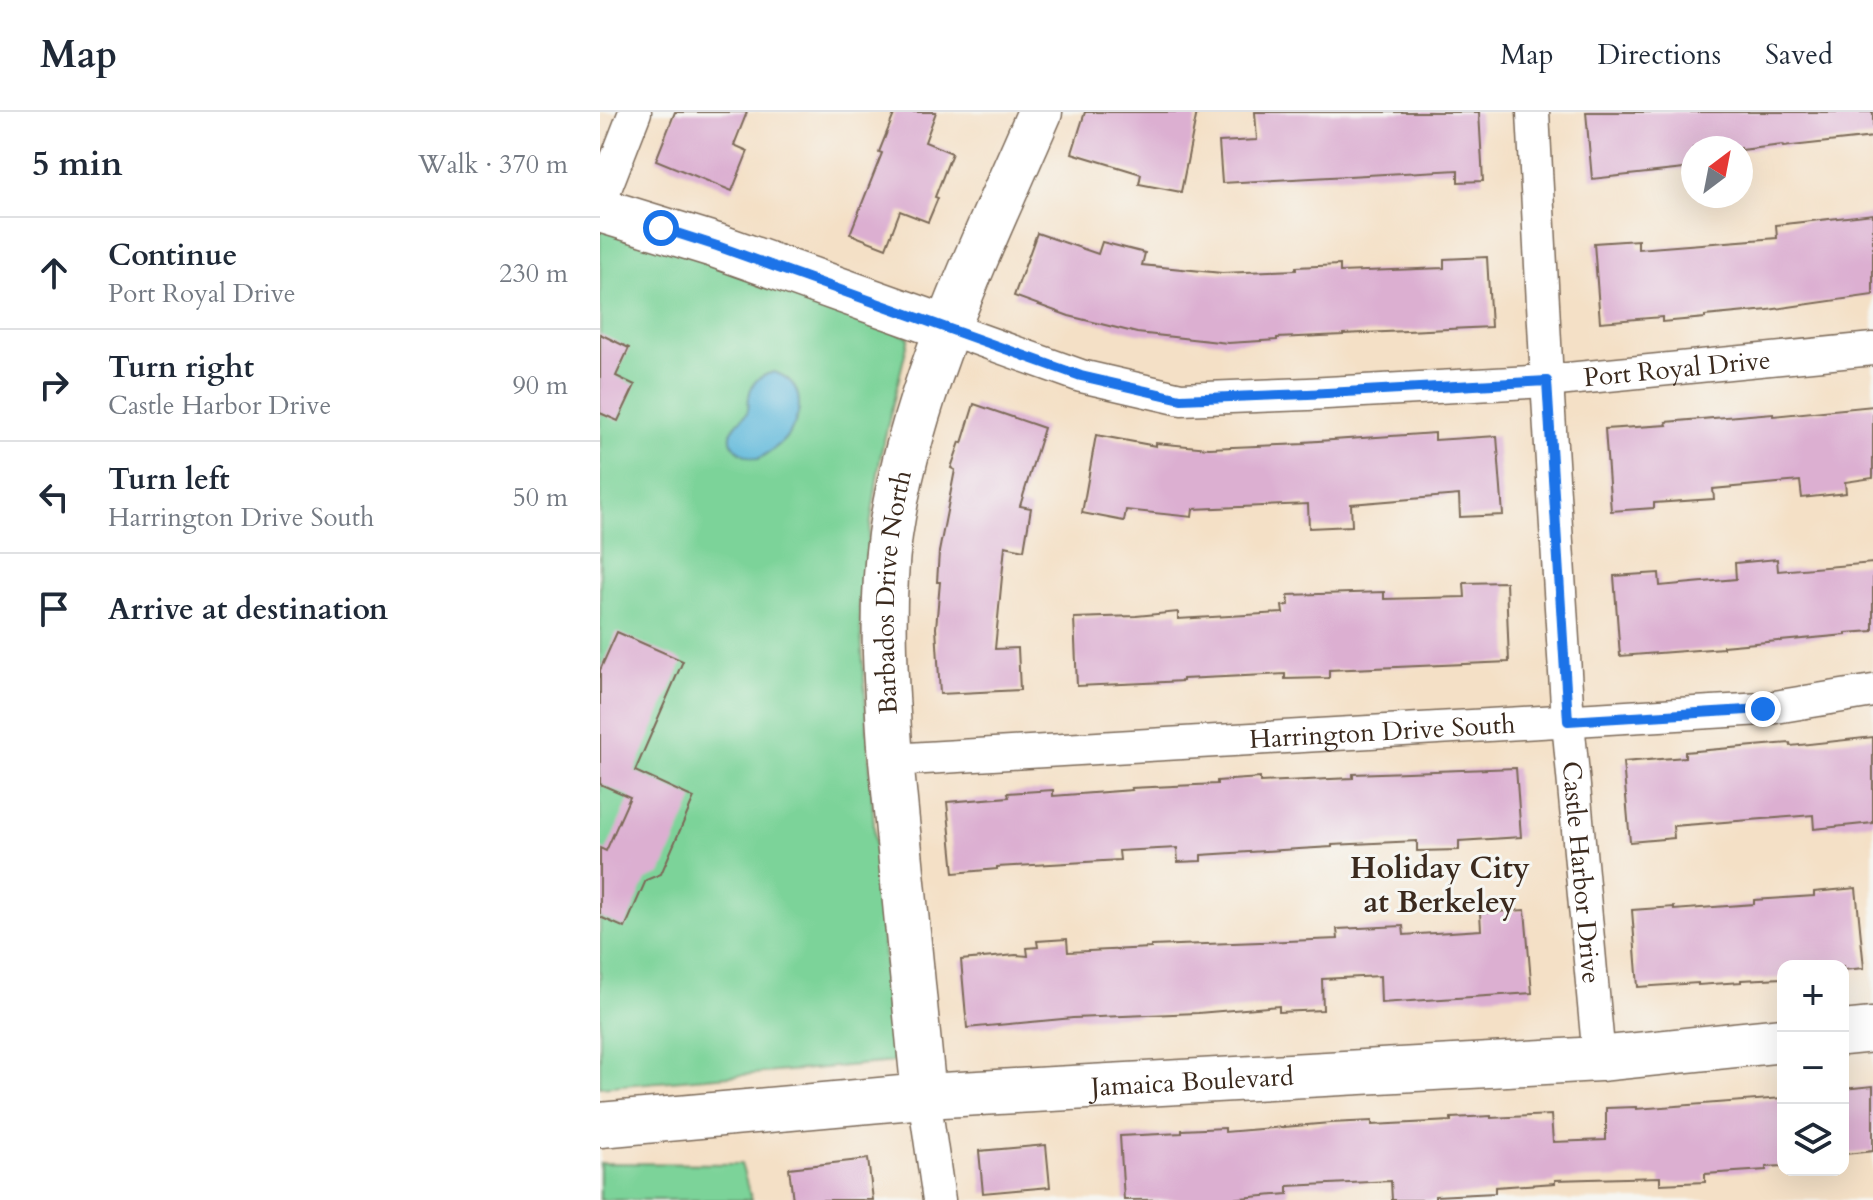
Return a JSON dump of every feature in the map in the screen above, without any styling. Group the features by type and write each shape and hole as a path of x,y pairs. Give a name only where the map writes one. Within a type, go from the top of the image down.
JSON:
{"street":[{"path":"600,202 635,112"},
{"name":"Barbados Drive North","path":"924,1096 891,760 885,601 890,537 904,461 947,328 1040,112"},
{"name":"Castle Harbor Drive","path":"1533,112 1568,721 1599,1059"},
{"name":"Port Royal Drive","path":"600,210 717,246 1081,376 1181,399 1547,381 1873,349"},
{"name":"Harrington Drive South","path":"891,760 1763,709 1873,691"},
{"path":"1849,1032 1873,1030"},
{"name":"Jamaica Boulevard","path":"600,1125 924,1096 1599,1059 1777,1041"},
{"path":"924,1096 939,1200"}],"green space":[{"path":"600,222 909,337 881,453 859,603 878,886 894,1062 600,1087"},
{"path":"600,1163 741,1164 752,1200 600,1200"}],"water":[{"path":"774,372 785,377 797,392 798,411 796,421 784,440 758,459 735,448 731,437 747,412 754,383"}],"building":[{"path":"675,112 747,112 734,145 748,151 732,191 656,160"},
{"path":"895,112 936,112 925,142 952,153 928,222 900,211 886,248 850,234"},
{"path":"1085,112 1197,112 1181,192 1139,184 1141,174 1072,153"},
{"path":"1255,112 1479,112 1483,181 1458,182 1458,170 1222,183 1219,142 1257,140"},
{"path":"1586,112 1873,112 1873,137 1753,149 1753,136 1681,136 1681,169 1592,179"},
{"path":"1873,214 1873,295 1705,318 1662,322 1662,317 1600,322 1594,243 1638,240 1638,249 1777,238 1776,225"},
{"path":"1037,233 1098,254 1102,242 1145,253 1142,265 1222,273 1340,265 1340,272 1444,268 1444,259 1487,257 1491,327 1228,343 1137,333 1069,316 1014,296"},
{"path":"600,334 629,348 616,376 635,385 618,421 600,413"},
{"path":"974,404 1044,428 1020,506 1031,508 1024,550 1005,546 995,649 1018,648 1020,690 940,694 936,628 939,552 955,470 951,468"},
{"path":"1873,406 1873,478 1845,482 1846,493 1802,498 1800,481 1713,489 1714,499 1654,503 1654,508 1611,511 1605,429"},
{"path":"1435,433 1435,440 1497,436 1503,515 1460,517 1459,495 1351,504 1352,526 1309,528 1308,504 1193,509 1192,517 1126,510 1124,521 1082,513 1096,435 1156,446 1156,443 1209,448"},
{"path":"1777,559 1778,571 1873,563 1873,631 1620,656 1614,576 1659,573 1660,586 1736,579 1735,563"},
{"path":"1506,582 1509,662 1329,670 1329,678 1285,679 1285,674 1077,686 1074,618 1178,612 1178,619 1283,613 1282,606 1289,605 1288,595 1384,592 1384,599 1465,597 1464,583"},
{"path":"617,632 683,661 635,771 694,798 661,874 646,880 625,928 600,917 600,848 606,851 630,797 600,784 600,670"},
{"path":"1873,737 1873,823 1814,829 1813,815 1673,826 1674,838 1630,842 1623,762 1685,757 1685,752 1790,743 1791,746"},
{"path":"1516,768 1521,837 1459,841 1459,850 1417,851 1417,841 1201,855 1201,861 1178,862 1177,848 1119,851 1120,860 997,867 954,873 947,802 1053,790 1053,796 1260,778 1260,782 1353,778 1353,774"},
{"path":"1856,888 1864,968 1849,969 1849,960 1777,960 1777,978 1638,987 1632,910 1754,904 1754,900 1814,896 1814,892"},
{"path":"1525,910 1532,993 1381,1003 1380,976 1322,979 1323,1010 1279,1012 1279,1006 1073,1018 967,1028 961,960 1028,956 1027,948 1038,947 1037,941 1067,939 1068,952 1338,939 1337,929 1403,926 1404,935 1481,930 1480,913"},
{"path":"1873,1086 1873,1151 1849,1154 1849,1088"},
{"path":"1777,1098 1777,1166 1766,1167 1766,1170 1705,1174 1705,1182 1660,1184 1660,1177 1555,1180 1555,1183 1495,1187 1495,1193 1435,1196 1435,1200 1392,1200 1391,1181 1288,1186 1288,1194 1228,1199 1124,1200 1120,1136 1182,1133 1182,1130 1225,1128 1225,1132 1330,1123 1372,1121 1372,1125 1451,1121 1451,1118 1551,1115 1553,1142 1606,1140 1606,1108 1636,1109"},
{"path":"1046,1145 1050,1187 983,1193 979,1151"},
{"path":"868,1159 873,1200 793,1200 789,1168"}],"district":[{"name":"Holiday City at Berkeley","path":"1440,885"}],"route":[{"path":"661,228 1081,376 1181,399 1547,381 1568,721 1763,709"}]}
